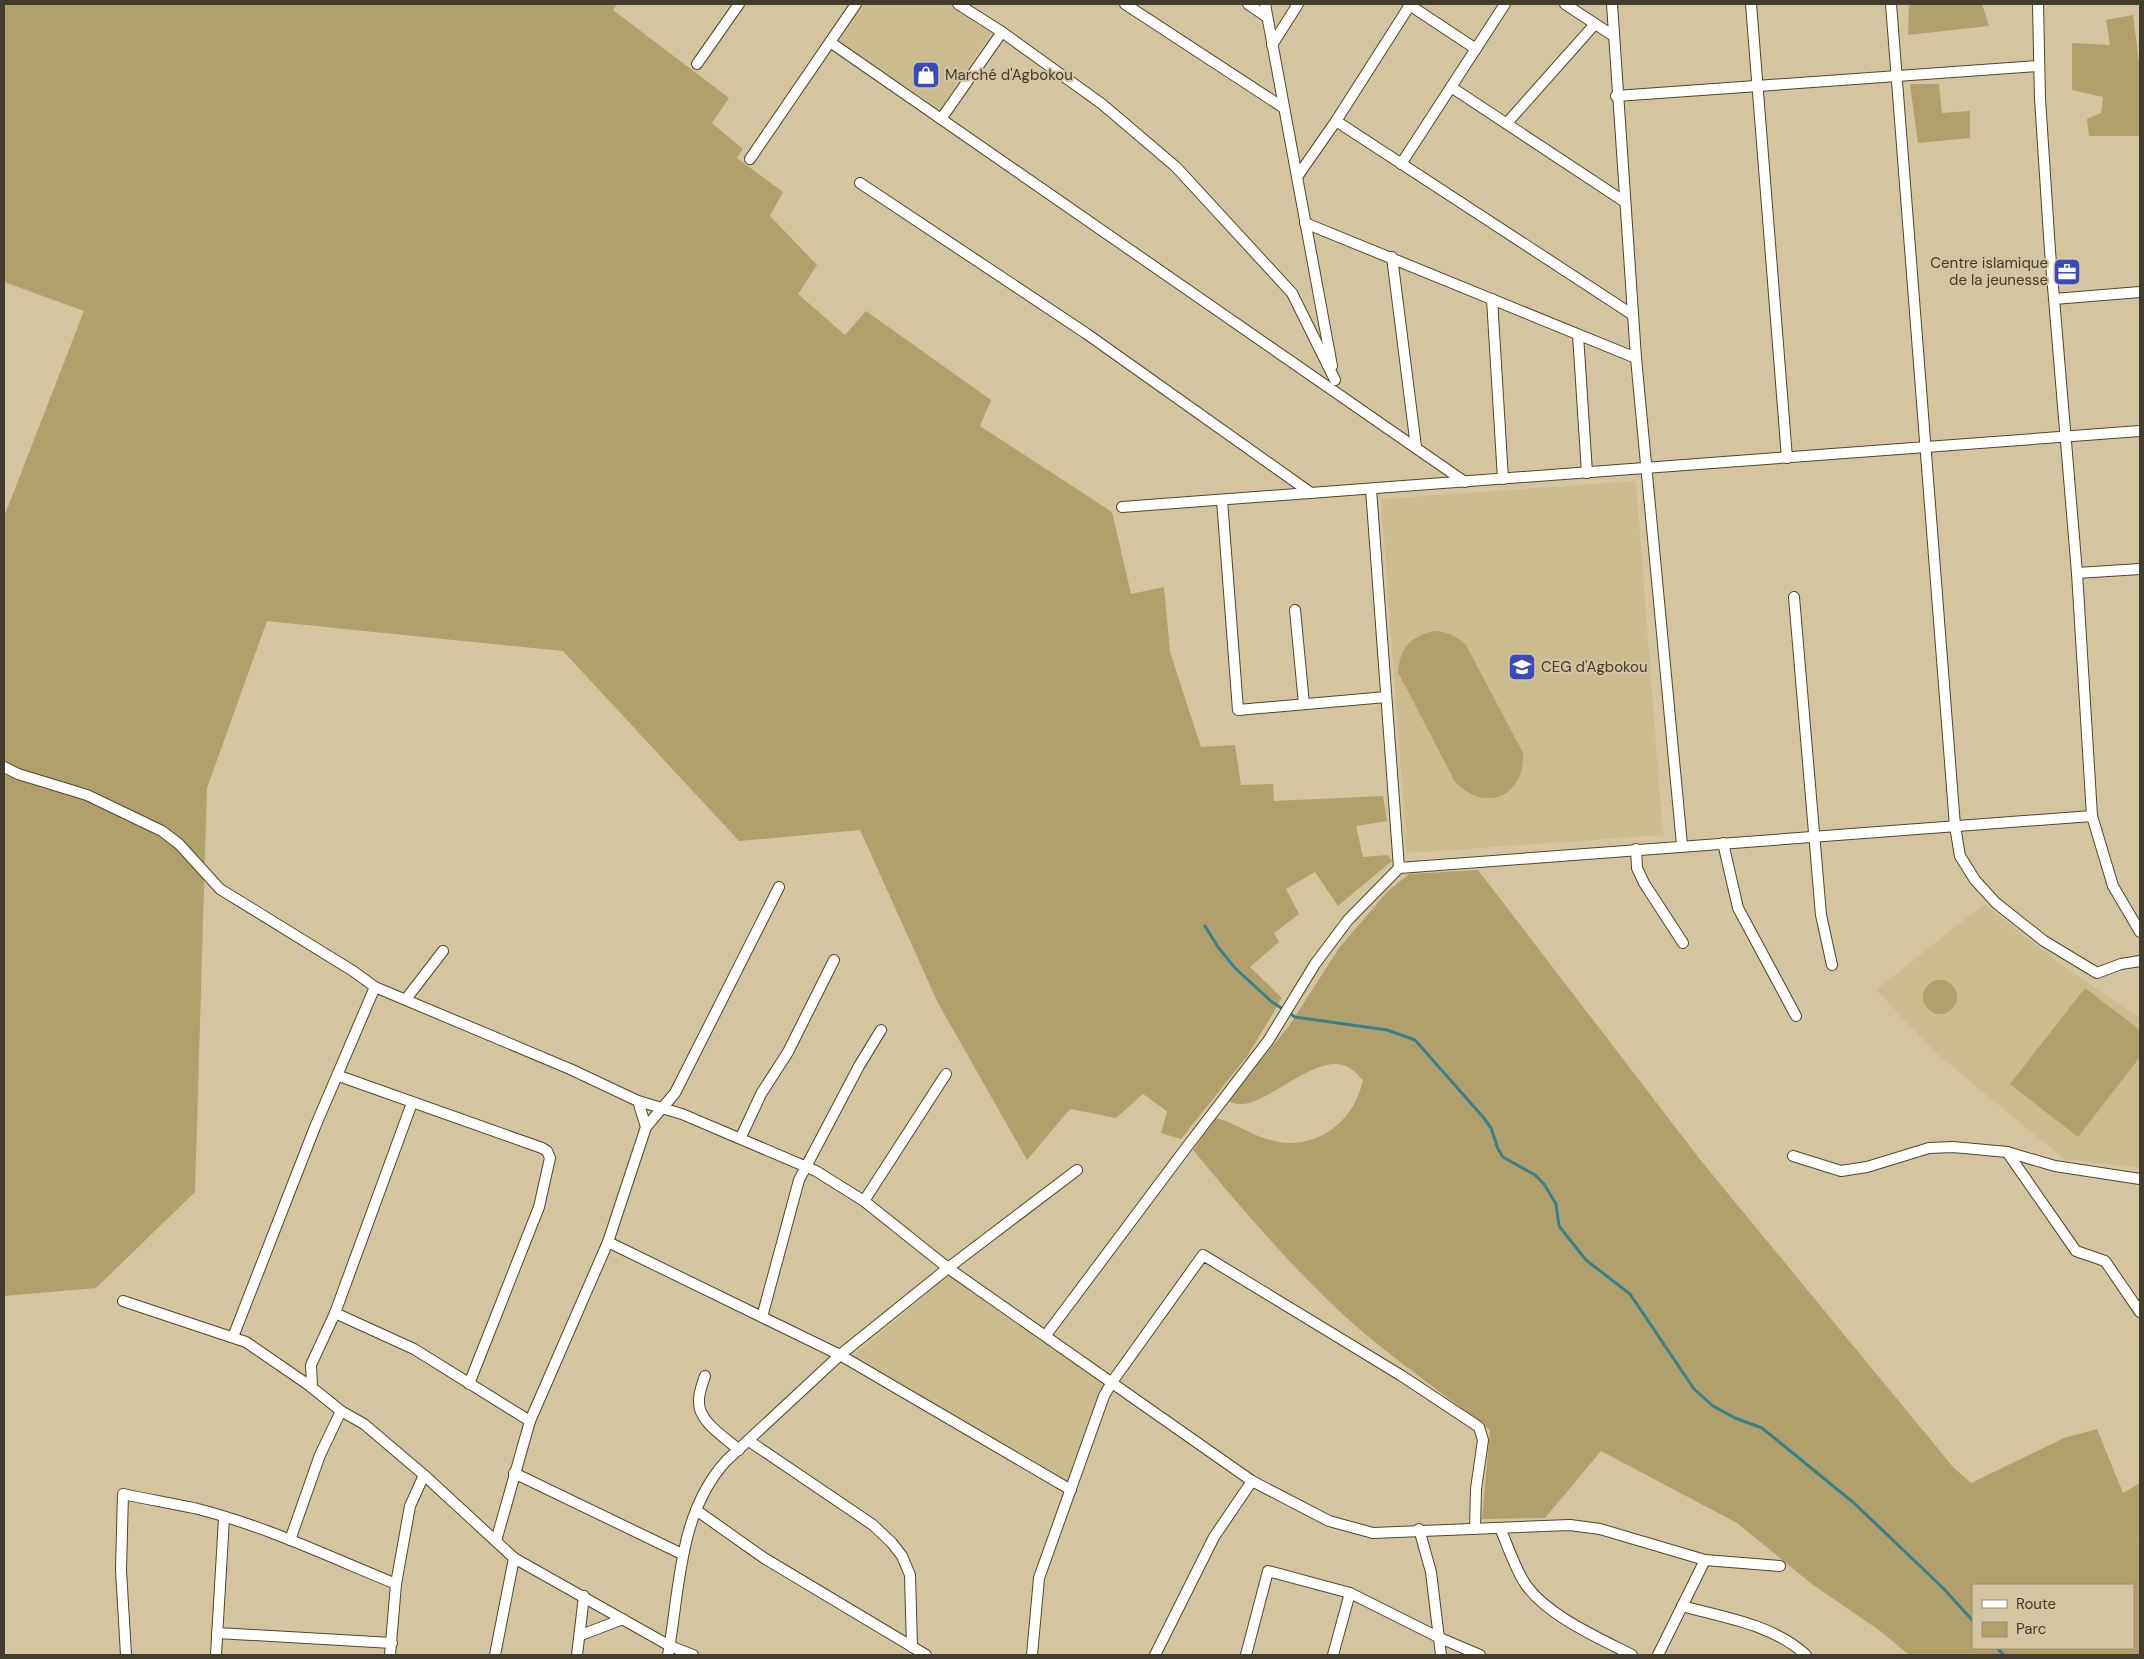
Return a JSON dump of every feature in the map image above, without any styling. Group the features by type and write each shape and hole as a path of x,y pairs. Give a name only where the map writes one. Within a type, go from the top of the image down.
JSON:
{"street":[{"path":"697,64 739,4"},
{"path":"750,159 856,4"},
{"path":"958,4 1002,32 1102,104 1176,167 1292,293 1335,380"},
{"path":"1126,4 1284,108"},
{"path":"1248,4 1267,17"},
{"path":"1265,4 1336,392"},
{"path":"1272,45 1298,4"},
{"path":"1297,177 1336,121 1409,4 1476,49"},
{"path":"1402,164 1505,4"},
{"path":"1565,4 1612,35"},
{"path":"1612,4 1616,96 1636,358 1648,468 1682,845"},
{"path":"1751,4 1787,458"},
{"path":"1891,4 1927,447 1955,826 1960,856 1975,880 1996,903 2044,941 2096,973 2121,964 2140,961"},
{"path":"2038,4 2039,66 2054,298 2076,573 2092,816 2113,886 2140,932"},
{"path":"1507,124 1595,24"},
{"path":"941,119 1002,32"},
{"path":"830,42 1465,482"},
{"path":"1616,96 2039,66"},
{"path":"1451,87 1625,202"},
{"path":"1336,121 1633,315"},
{"path":"860,183 1087,334 1311,493"},
{"path":"1305,223 1636,358"},
{"path":"1392,257 1416,447"},
{"path":"2054,298 2140,292"},
{"path":"1492,299 1503,479"},
{"path":"1578,335 1587,473"},
{"path":"1122,507 2140,431"},
{"path":"1371,489 1399,868"},
{"path":"1222,500 1238,710 1386,698"},
{"path":"2076,573 2140,569"},
{"path":"1794,597 1821,915 1832,966"},
{"path":"1294,610 1304,704"},
{"path":"4,767 18,774 87,795 162,831 179,844 220,889 353,970 375,987 570,1068 638,1101 682,1114 807,1166 864,1201 948,1268 1252,1481 1329,1521 1355,1530 1388,1533 1419,1529 1570,1525 1600,1529 1705,1560 1780,1566"},
{"path":"1046,1335 1283,1019 1315,964 1348,920 1399,868 1682,845 2092,816"},
{"path":"1723,842 1738,908 1796,1016"},
{"path":"1636,849 1637,868 1644,883 1683,943"},
{"path":"496,1541 530,1421 608,1242 646,1127 675,1093 779,887"},
{"path":"406,999 443,951"},
{"path":"741,1137 761,1094 788,1052 834,960"},
{"path":"232,1337 315,1127 339,1076 375,987"},
{"path":"762,1317 792,1202 807,1166 859,1066 882,1030"},
{"path":"864,1201 946,1074"},
{"path":"339,1076 542,1148 547,1151 550,1158 539,1207 469,1384"},
{"path":"675,1093 682,1114"},
{"path":"638,1101 646,1127"},
{"path":"312,1387 312,1365 335,1313 412,1103"},
{"path":"1793,1156 1841,1171 1853,1170 1935,1147 1954,1147 2007,1152 2055,1166 2140,1179"},
{"path":"2007,1152 2076,1251 2105,1262 2140,1312"},
{"path":"669,1651 682,1554 696,1510 711,1477 840,1355 948,1268 1077,1170"},
{"path":"608,1242 840,1355 1071,1490"},
{"path":"1032,1655 1039,1578 1104,1396 1203,1255 1402,1376 1478,1427 1483,1440 1476,1489 1475,1528"},
{"path":"123,1301 246,1342 312,1387 342,1411 364,1424 424,1475 514,1558 623,1618 669,1651 693,1655"},
{"path":"335,1313 414,1349 530,1421"},
{"path":"293,1374 312,1365"},
{"path":"705,1376 698,1403 700,1411 707,1421 739,1450"},
{"path":"290,1540 320,1455 342,1411"},
{"path":"749,1441 873,1526 892,1543 902,1556 910,1575 912,1647"},
{"path":"514,1473 682,1554"},
{"path":"390,1655 396,1584 410,1506 424,1475"},
{"path":"1155,1655 1214,1537 1252,1481"},
{"path":"126,1655 122,1570 123,1494 195,1509 224,1518 290,1540 396,1584"},
{"path":"696,1510 764,1558 926,1655"},
{"path":"216,1655 224,1518"},
{"path":"1500,1528 1526,1585 1538,1597 1570,1622 1632,1655"},
{"path":"1419,1529 1431,1572 1441,1655"},
{"path":"495,1655 514,1558"},
{"path":"1658,1655 1705,1560"},
{"path":"1246,1655 1268,1571 1350,1593 1440,1638 1480,1655"},
{"path":"1333,1655 1350,1593"},
{"path":"577,1655 581,1635 584,1596"},
{"path":"1682,1606 1769,1630 1793,1643 1806,1655"},
{"path":"581,1635 623,1618"},
{"path":"217,1633 392,1643"}],"shaded area":[{"name":"Marché d'Agbokou","path":"863,4 947,4 991,33 940,109 838,41"},
{"name":"CEG d'Agbokou","path":"1636,481 1663,835 1407,853 1381,499"},
{"path":"1984,904 2059,963 2140,1018 2140,1168 2064,1159 1937,1054 1876,990"},
{"path":"951,1274 1107,1381 1069,1482 853,1356"}],"green space":[{"path":"4,4 617,4 613,10 729,98 712,123 743,149 737,158 783,192 770,216 817,265 798,294 845,335 866,311 991,400 980,426 1112,512 1131,594 1164,587 1170,652 1201,747 1235,745 1241,785 1273,784 1274,801 1383,796 1387,821 1356,826 1363,857 1388,855 1392,861 1338,906 1315,872 1286,889 1299,914 1274,933 1279,942 1250,967 1282,998 1248,1055 1181,1139 1161,1133 1167,1111 1143,1094 1116,1118 1070,1109 1027,1160 938,1003 860,830 739,841 563,651 267,621 207,788 195,1192 96,1288 4,1296 4,517 84,311 4,282"},
{"path":"1909,4 1982,4 1989,26 1908,35"},
{"path":"2133,15 2140,70 2140,136 2089,136 2087,119 2101,113 2103,97 2072,90 2072,43 2110,45 2106,20"},
{"path":"1910,84 1939,84 1942,113 1970,111 1970,138 1918,143"},
{"path":"1434,631 1452,635 1466,645 1523,753 1522,768 1517,780 1510,790 1501,796 1479,797 1455,782 1398,672 1401,656 1408,644 1419,636"},
{"path":"1478,870 1702,1162 1953,1467 1971,1483 2064,1438 2097,1429 2123,1493 2140,1483 2140,1535 2138,1537 2140,1540 2140,1655 1909,1655 1879,1630 1813,1585 1737,1523 1601,1451 1545,1518 1482,1519 1490,1430 1349,1320 1307,1280 1268,1238 1193,1150 1216,1118 1261,1137 1278,1142 1295,1143 1311,1140 1326,1133 1339,1124 1349,1111 1358,1097 1363,1080 1351,1069 1339,1064 1325,1065 1311,1071 1252,1102 1240,1104 1228,1101 1289,1026 1339,948 1387,892 1409,874"},
{"path":"1940,980 1947,981 1952,985 1956,990 1956,1004 1952,1009 1947,1013 1940,1014 1933,1013 1928,1009 1924,1004 1923,997 1924,990 1928,985 1933,981"},
{"path":"2085,988 2140,1030 2140,1057 2078,1137 2010,1084"}],"waterway":[{"path":"1205,926 1218,947 1235,968 1272,1002 1295,1017 1387,1030 1415,1040 1483,1117 1491,1128 1498,1149 1503,1157 1535,1175 1544,1184 1556,1204 1559,1226 1586,1260 1630,1294 1694,1389 1713,1406 1735,1418 1762,1428 1854,1503 1944,1589 1972,1620"},
{"path":"1998,1649 2004,1655"}],"place":[{"name":"Marché d'Agbokou","path":"926,75"},
{"name":"Centre islamique de la jeunesse","path":"2067,272"},
{"name":"CEG d'Agbokou","path":"1522,667"}]}
